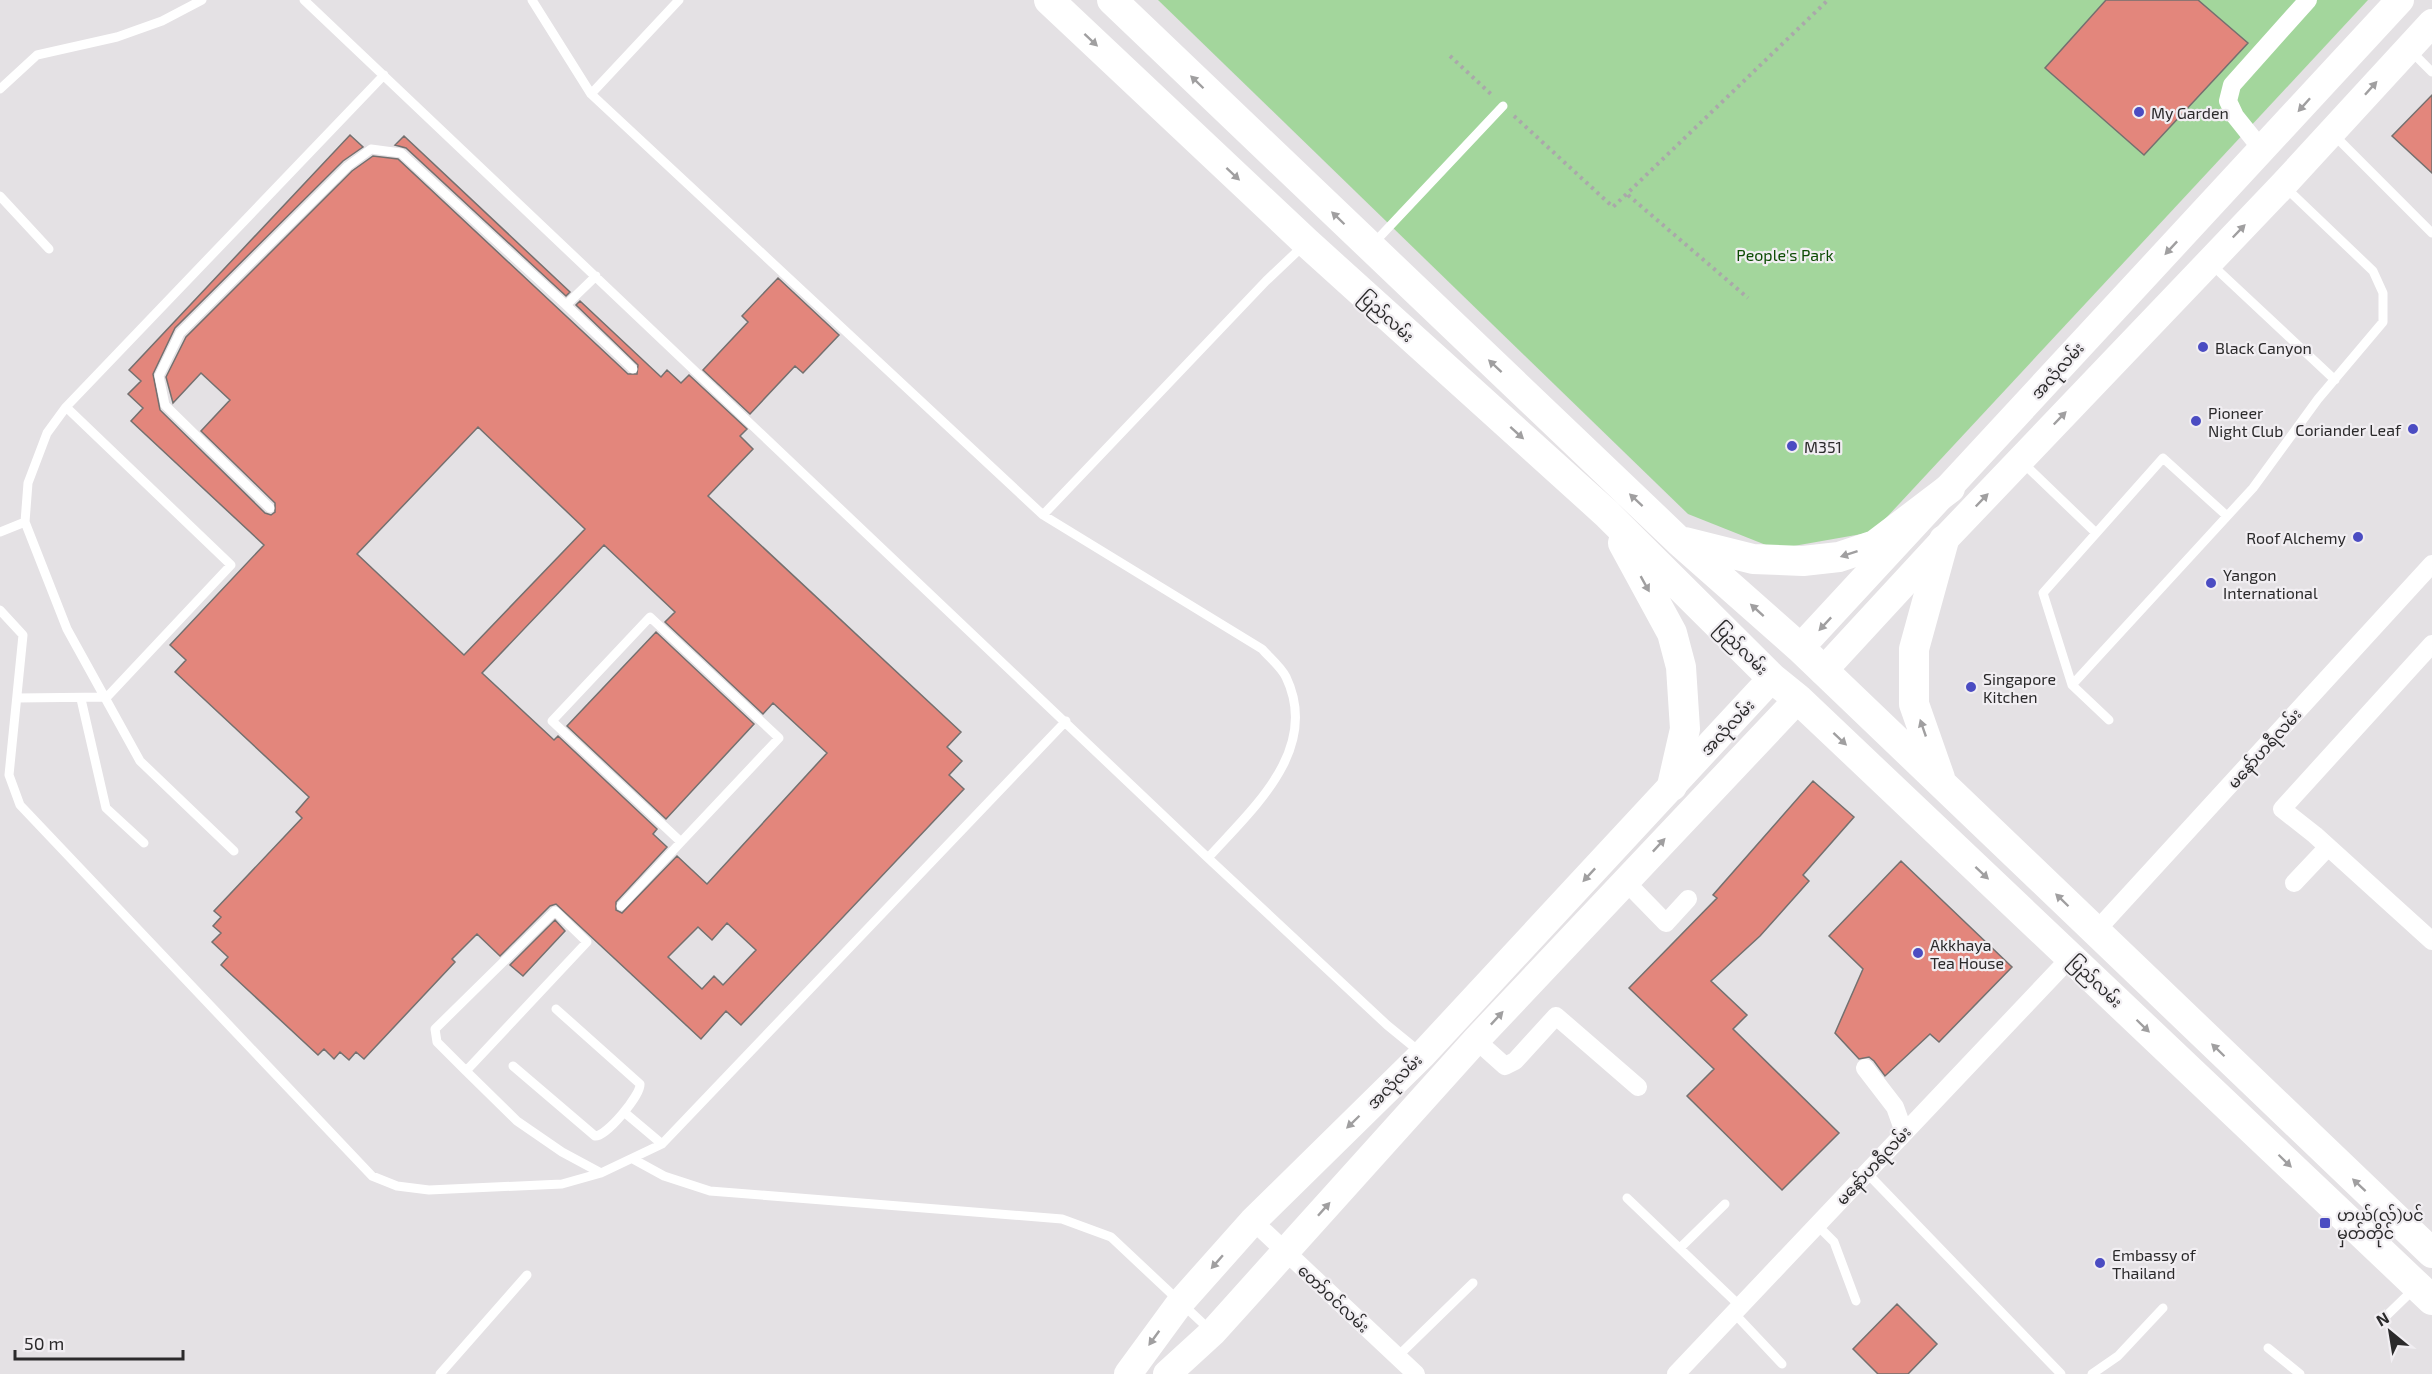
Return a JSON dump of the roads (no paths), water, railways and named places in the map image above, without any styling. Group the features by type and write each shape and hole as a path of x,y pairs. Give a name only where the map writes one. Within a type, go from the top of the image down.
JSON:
{"highway":[{"name":"ပြည်လမ်း","path":"1049,0 1306,242 1607,514 1772,678 1798,699 2425,1293"},
{"path":"1112,0 1369,248 1679,541 1800,648 2432,1253"},
{"path":"1679,541 1753,560 1803,561 1839,557 1875,545 1950,488"},
{"path":"1607,514 1672,633 1681,666 1685,729 1672,786"},
{"path":"1941,784 1914,704 1914,649 1944,540"},
{"name":"အလုံလမ်း","path":"1772,678 1800,648"},
{"name":"အလုံလမ်း","path":"1798,699 1823,671"}],"main road":[{"name":"အလုံလမ်း","path":"1800,648 2263,151 2400,0"},
{"name":"အလုံလမ်း","path":"1823,671 1944,540 2283,185 2432,23"},
{"path":"1995,438 2020,460"},
{"name":"အလုံလမ်း","path":"1167,1374 1213,1332 1284,1252 1434,1065 1672,786 1772,678"},
{"name":"အလုံလမ်း","path":"1128,1374 1180,1303 1253,1221 1434,1065 1476,1040 1798,699"}],"street":[{"path":"2263,151 2235,116 2228,101 2232,85 2308,0"},
{"name":"မနော်ဟရီလမ်း","path":"2095,932 2432,564"},
{"path":"2432,644 2282,809 2328,847 2432,941"},
{"path":"2294,883 2328,847"},
{"path":"1625,881 1666,923 1688,899"},
{"name":"မနော်ဟရီလမ်း","path":"1676,1374 2071,957"},
{"path":"1476,1040 1504,1066 1515,1061 1557,1016 1638,1087"},
{"path":"1865,1068 1895,1107 1904,1132"},
{"name":"တော်ဝင်လမ်း","path":"1253,1221 1416,1374"}],"lane":[{"path":"0,89 37,55 144,27 162,21 202,0"},
{"path":"304,0 1208,858 1387,1025 1434,1065"},
{"path":"532,0 591,94 1043,515 1262,649 1286,676 1293,703 1296,730 1288,755 1277,778 1208,858"},
{"path":"591,94 679,0"},
{"path":"2408,48 2432,72"},
{"path":"234,851 140,761 107,697 67,629 25,522 28,483 47,433 66,407 384,75"},
{"path":"1369,248 1503,106"},
{"path":"2331,132 2432,233"},
{"path":"270,508 165,405 159,376 180,333 348,166 371,149 401,153 633,369"},
{"path":"2072,685 2253,488 2335,380 2383,322 2383,293 2373,271 2283,185"},
{"path":"0,195 48,249"},
{"path":"1043,515 1306,242"},
{"path":"2210,262 2335,380"},
{"path":"566,305 596,276"},
{"path":"17,699 107,697 231,565 66,407"},
{"path":"2109,720 2072,685 2043,593 2163,458 2228,516"},
{"path":"2020,460 2096,533"},
{"path":"0,532 25,522"},
{"path":"0,610 22,635 9,775 20,805 372,1176 397,1186 429,1190 562,1184 601,1173 633,1160 662,1144 1066,721"},
{"path":"621,906 779,738 650,617 552,721 681,842"},
{"path":"81,699 106,808 144,843"},
{"path":"466,1071 587,942 555,911 435,1029 437,1042 466,1071 517,1121 561,1152 601,1173"},
{"path":"513,1066 595,1136 603,1134 624,1112 640,1090 640,1084 556,1009"},
{"path":"624,1112 662,1144"},
{"path":"633,1160 664,1176 710,1191 1062,1219 1111,1237 1213,1332"},
{"path":"1866,1172 2061,1374"},
{"path":"1628,1198 1680,1248 1737,1310 1782,1364"},
{"path":"1680,1248 1725,1204"},
{"path":"1817,1225 1834,1242 1856,1300"},
{"path":"440,1374 527,1275"},
{"path":"1397,1357 1473,1283"},
{"path":"2382,1320 2425,1293"},
{"path":"2092,1374 2118,1356 2163,1308"},
{"path":"2268,1348 2300,1374"}],"place":[{"name":"My Garden","path":"2139,112"},
{"name":"Black Canyon","path":"2203,347"},
{"name":"Pioneer Night Club","path":"2196,421"},
{"name":"Coriander Leaf","path":"2413,429"},
{"name":"M351","path":"1792,446"},
{"name":"Roof Alchemy","path":"2358,537"},
{"name":"Yangon International","path":"2211,583"},
{"name":"Singapore Kitchen","path":"1971,687"},
{"name":"Akkhaya Tea House","path":"1918,953"},
{"name":"ဟယ်(လ်)ပင် မှတ်တိုင်","path":"2325,1223"},
{"name":"Embassy of Thailand","path":"2100,1263"}],"park label":[{"name":"People's Park","path":"1785,254"}]}
